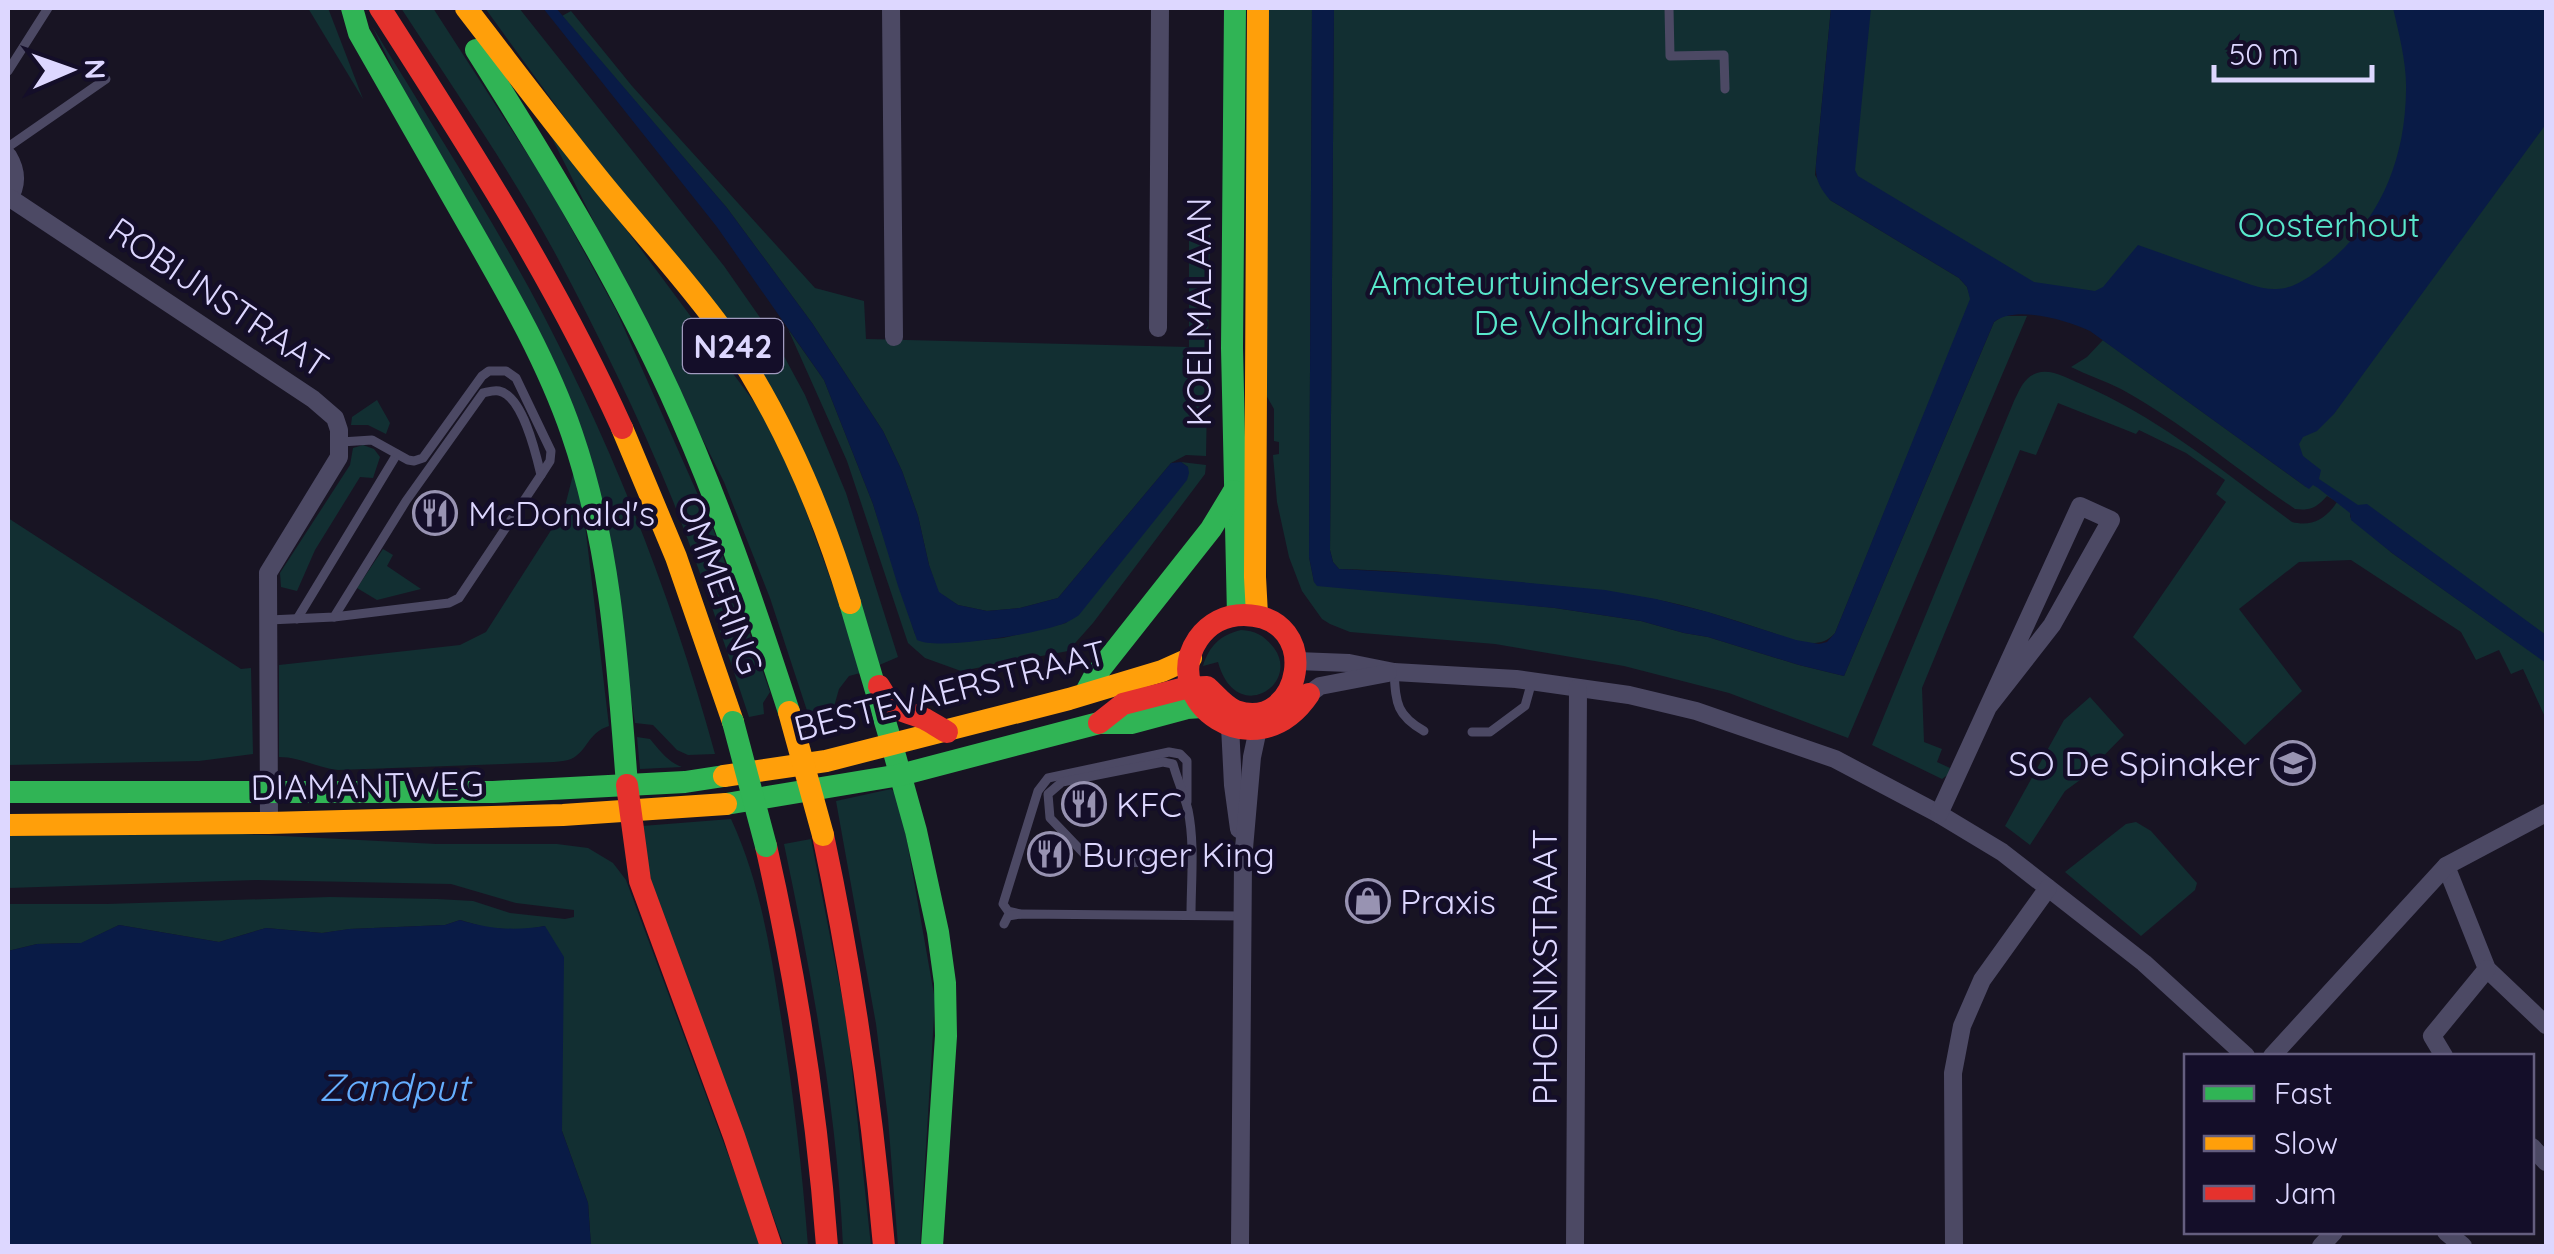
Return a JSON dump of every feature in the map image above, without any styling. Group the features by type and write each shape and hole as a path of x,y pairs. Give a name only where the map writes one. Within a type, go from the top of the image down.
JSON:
{"main road":[{"path":"352,8 358,33 536,347 573,438 598,533 608,594 629,812 640,881 772,1246"},
{"name":"OMMERING","path":"380,8 482,164 558,296 614,409 677,557 733,722 786,935 818,1137 827,1246"},
{"name":"OMMERING","path":"448,8 543,155 621,293 734,546 789,712 823,835 862,1037 884,1246"},
{"name":"N242","path":"466,8 696,297 744,364 787,439 831,540 916,831 938,932 945,983 946,1036 932,1246"},
{"name":"KOELMALAAN","path":"1234,8 1234,491 1247,616"},
{"name":"KOELMALAAN","path":"1247,616 1255,559 1258,8"},
{"path":"1086,692 1212,529 1234,491"},
{"path":"1247,616 1267,620 1283,633 1297,660 1292,686 1262,720 1230,726 1212,718 1196,697 1189,676 1191,658 1206,628 1216,621 1247,616"},
{"name":"BESTEVAERSTRAAT","path":"722,777 826,761 946,732 1175,667 1191,658"},
{"name":"N242","path":"873,676 894,708 946,732"},
{"path":"1196,697 1207,687 1233,710 1271,726 1290,716 1310,694"},
{"name":"BESTEVAERSTRAAT","path":"727,804 900,776 1099,724 1123,704 1196,697"},
{"name":"DIAMANTWEG","path":"8,792 494,792 722,777"},
{"name":"DIAMANTWEG","path":"8,825 268,823 629,812 727,804"}],"street":[{"path":"891,8 894,338"},
{"name":"KOELMALAAN","path":"1158,328 1160,8"},
{"path":"8,156 16,178 9,199"},
{"name":"ROBIJNSTRAAT","path":"9,199 325,407 335,418 340,442"},
{"path":"268,823 268,573 339,458 340,442"},
{"path":"1940,814 1988,707 2080,506 2111,520 2052,625 1988,707"},
{"path":"1297,660 1629,695 1696,712 1835,759 1940,814 2002,852 2144,963 2244,1054"},
{"path":"1310,694 1320,686 1394,672"},
{"name":"PHOENIXSTRAAT","path":"1575,1246 1578,688"},
{"path":"1240,1246 1242,860 1252,756 1262,720"},
{"path":"1230,726 1242,860"},
{"path":"2274,1054 2446,866 2546,813"},
{"path":"2446,866 2487,969 2546,1025"},
{"path":"1954,1246 1953,1073 1962,1026 1982,980 2048,888"},
{"path":"2443,1054 2432,1036 2487,969"}],"lane":[{"path":"8,70 48,8"},
{"path":"1669,8 1670,56 1724,55 1724,89"},
{"path":"8,147 106,79"},
{"path":"268,620 334,617 449,603 459,598 541,475 551,451 516,378 506,370 482,376 423,458 414,461 372,440 340,442"},
{"path":"334,617 406,501 483,393 506,394 516,405 534,440 541,475"},
{"path":"297,619 397,454"},
{"path":"1394,672 1396,704 1402,714 1424,731"},
{"path":"1472,732 1490,732 1525,706 1532,682"},
{"path":"1020,914 1004,904 1038,791 1048,778 1169,752 1180,754 1186,761 1192,831 1191,916"},
{"path":"1187,804 1173,764 1164,762 1062,782 1048,794 1050,818 1093,863 1191,862"},
{"path":"1004,924 1008,916 1020,914 1242,916"}],"green space":[{"path":"308,8 328,8 363,99"},
{"path":"401,8 433,8 548,186 616,310 714,531 770,692 763,703 764,714 749,717 673,501 587,314 519,190"},
{"path":"485,8 519,8 724,266 773,336 805,395 846,493 898,657 877,666 794,433"},
{"path":"1269,8 1312,8 1309,557 1314,582 1641,621 1844,676 1994,322 2003,316 2027,316 1848,738 1729,693 1624,666 1495,644 1350,632 1322,619 1302,591 1289,557 1277,502 1273,455 1279,454 1279,442 1274,441 1274,409 1266,395"},
{"name":"Amateurtuindersvereniging De Volharding","path":"1334,8 1831,8 1815,175 1830,200 1959,278 1971,299 1835,633 1828,639 1801,642 1695,609 1633,596 1339,569 1333,562 1330,550"},
{"name":"Oosterhout","path":"1851,8 2546,8 2546,719 2523,669 2511,674 2499,650 2476,660 2461,632 2351,560 2299,562 2239,609 2302,691 2245,745 2133,637 2226,502 2216,494 2225,480 2186,453 2139,430 2136,434 2058,403 2036,455 2020,450 1922,688 1924,742 1942,749 1937,762 1950,768 1949,774 1942,779 1872,745 2014,401 2029,377 2042,372 2059,375 2137,412 2292,522 2318,520 2337,502 2327,496 2313,507 2295,509 2144,402 2071,367 2103,340 2306,487 2111,326 1836,176","holes":["2350,513 2520,644 2392,553"]},
{"path":"571,11 632,86 815,288 864,301 866,339 1189,347 1189,235 1210,235 1206,456 1186,455 1171,463 1058,598 987,611 958,605 938,592 918,516 883,431 812,323 727,208 562,16"},
{"path":"372,26 510,255 586,401 658,575 715,754 688,755 677,750 653,725 635,723 595,480"},
{"path":"539,112 778,434 864,672 849,676 839,689 827,731 815,735 770,598 724,482"},
{"path":"788,329 824,380 873,504 915,634 950,643 1003,638 1066,623 1188,467 1181,462 1206,465 1205,474 1068,651 961,671 925,658 908,643 847,461"},
{"path":"377,400 390,423 386,434 368,425 351,425 352,417"},
{"path":"363,445 374,449 380,457 373,478 360,477 315,550 297,591 281,587 280,573 350,465 353,448"},
{"path":"575,467 609,726 596,733 577,756 554,762 338,770 279,757 279,665 460,645 486,632 564,510"},
{"path":"8,518 241,669 251,668 253,754 199,761 8,765"},
{"path":"383,549 393,555 387,566 421,589 377,600 357,588"},
{"path":"1241,630 1264,637 1280,662 1273,685 1251,696 1238,692 1227,682 1218,662 1203,666 1216,642"},
{"path":"2090,697 2124,735 2065,791 2030,845 2005,826 2064,720"},
{"path":"637,737 650,739 668,759 682,767 640,769"},
{"path":"891,789 899,796 935,1000 920,1246 898,1246 876,1024 836,801"},
{"path":"731,819 756,889 772,962 793,1099 808,1246 784,1246 651,882 642,826"},
{"path":"2136,822 2151,831 2197,883 2195,890 2141,936 2065,872 2126,824"},
{"path":"224,833 436,844 557,844 588,848 613,863 626,880 762,1246 591,1246 588,1203 562,1131 545,926 522,930 488,928 460,920 445,925 322,933 266,928 219,942 119,925 82,943 37,944 8,951 8,904 330,897 437,899 473,901 510,913 574,917 574,910 516,903 451,884 256,880 8,888 8,836"},
{"path":"811,839 847,1023 871,1246 843,1246 822,1044 784,844"}],"water":[{"path":"543,8 556,8 727,208 812,323 883,431 902,471 939,592 958,605 987,611 1058,598 1171,463 1181,462 1188,467 1187,480 1079,615 1066,623 1013,636 946,643 917,640 873,504 824,380 717,227"},
{"path":"1312,8 1334,8 1330,550 1333,562 1339,569 1605,590 1708,612 1819,644 1835,633 1970,299 1959,278 1830,200 1819,184 1816,164 1831,8 1871,8 1855,170 1858,176 2034,282 2095,291 2103,287 2138,245 2260,287 2284,288 2305,279 2330,261 2364,225 2377,206 2395,163 2405,116 2406,81 2393,8 2546,8 2546,124 2334,414 2299,444 2303,456 2321,470 2319,479 2358,505 2367,504 2546,635 2546,663 2392,553 2318,488 2306,487 2090,331 2028,314 1994,322 1844,676 1641,621 1555,608 1317,586 1309,557"},
{"name":"Zandput","path":"460,920 502,928 545,926 564,957 562,1131 588,1203 591,1246 8,1246 8,951 37,944 81,943 119,925 219,942 266,928 322,933 445,925"}],"traffic: fast":[{"path":"352,8 359,33 523,323 572,434 604,564 627,785"},
{"path":"1235,8 1232,348 1238,615"},
{"path":"476,50 554,176 649,348 704,471 789,712"},
{"path":"1086,692 1211,529 1234,491"},
{"path":"850,603 892,745"},
{"path":"726,804 900,775 1099,723 1131,723 1202,707"},
{"path":"733,722 766,846"},
{"path":"892,745 916,831 945,983 946,1036 932,1246"},
{"path":"8,792 493,792 685,782 724,776"}],"traffic: slow":[{"path":"466,8 726,335 765,398 798,464 850,603"},
{"path":"1257,615 1258,8"},
{"path":"622,428 676,557 733,722"},
{"path":"724,776 826,761 1069,699 1162,671 1191,658"},
{"path":"789,712 823,835"},
{"path":"8,825 563,815 726,804"}],"traffic: jam":[{"path":"380,8 539,266 622,428"},
{"path":"1099,723 1123,704 1185,688 1207,687 1236,711 1258,714 1276,706 1288,691 1295,672 1294,652 1286,634 1270,620 1237,615 1213,624 1198,639 1189,662 1190,685 1201,704 1218,719 1239,728 1263,728 1287,717 1309,694"},
{"path":"879,686 894,706 947,732"},
{"path":"627,785 640,881 771,1246"},
{"path":"823,835 860,1039 884,1246"},
{"path":"766,846 804,1045 827,1246"}],"place":[{"name":"McDonald's","path":"435,513"},
{"name":"SO De Spinaker","path":"2293,763"},
{"name":"KFC","path":"1084,804"},
{"name":"Burger King","path":"1050,854"},
{"name":"Praxis","path":"1368,901"}]}
